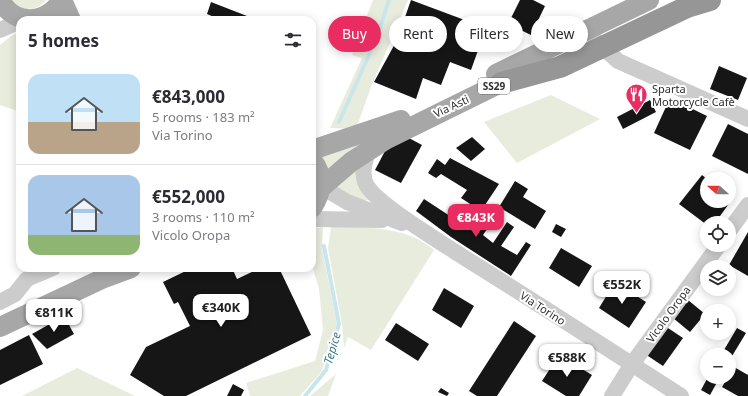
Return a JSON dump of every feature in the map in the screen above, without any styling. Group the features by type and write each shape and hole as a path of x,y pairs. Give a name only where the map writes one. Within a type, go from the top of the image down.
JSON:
{"highway":[{"path":"500,83 560,67 598,43 687,7 710,0"}],"main road":[{"path":"0,0 9,12 18,16"},
{"path":"42,16 50,14 62,0 69,16"},
{"name":"Via Asti","path":"316,149 397,122 649,0"},
{"path":"598,43 676,0"},
{"name":"Via Asti","path":"322,187 369,149 430,116 500,83"},
{"path":"316,167 320,174 322,187 316,202"},
{"path":"0,327 112,273"}],"street":[{"path":"0,30 16,24"},
{"path":"598,43 618,62 748,119"},
{"name":"Via Torino","path":"369,149 363,173 368,188 381,200 425,232 681,396"},
{"name":"Via Torino","path":"322,187 347,202 425,232"},
{"path":"736,221 748,205"},
{"name":"Via Torino","path":"316,219 348,218 395,220"},
{"name":"Vicolo Oropa","path":"612,396 632,364 714,252"},
{"path":"0,302 15,294 28,279 44,272"}],"green space":[{"path":"12,0 46,0 34,8 24,9"},
{"path":"373,0 408,0 401,16 389,16 389,45 371,87 356,129 330,128 362,58 352,55 353,52 381,52 381,16 367,16"},
{"path":"16,34 16,111 0,105 0,45"},
{"path":"551,95 600,119 517,163 484,122"},
{"path":"369,139 327,174 317,157"},
{"path":"358,167 364,191 368,200 359,200 339,191 335,184"},
{"path":"323,227 322,248 337,325 322,371 300,396 250,396 246,383 315,361 323,330 319,289 314,272 316,272 316,228"},
{"path":"331,227 358,227 399,232 423,242 434,250 371,350 348,337 344,348 342,324 328,248"},
{"path":"77,368 135,396 22,396"},
{"path":"336,374 328,396 310,396"}],"building":[{"path":"411,0 455,16 455,52 477,52 471,70 450,62 441,85 423,78 416,99 374,82 390,52 447,52 447,16 405,16"},
{"path":"520,0 533,0 545,6 540,16 531,16 531,35 523,31 523,16 512,16"},
{"path":"211,2 247,16 212,16 207,14"},
{"path":"719,66 747,78 738,100 710,89"},
{"path":"670,98 707,116 690,150 654,133"},
{"name":"Sparta Motorcycle Cafè","path":"650,100 656,112 623,129 617,117"},
{"path":"728,124 748,134 748,174 712,156"},
{"path":"407,137 422,145 401,183 375,170 385,151"},
{"path":"472,137 485,149 471,161 456,148"},
{"path":"450,158 499,184 481,211 461,198 467,190 441,174 436,178 428,173 437,159 445,165"},
{"path":"700,178 700,208 726,208 720,216 700,216 700,220 679,204"},
{"path":"515,181 528,189 523,197 546,211 535,229 499,207"},
{"path":"424,199 476,233 483,221 490,225 483,235 493,243 507,222 514,227 501,246 517,255 526,242 531,245 511,276 451,237 416,211"},
{"path":"556,224 566,229 561,237 552,232"},
{"path":"748,232 748,276 736,269 736,260 732,260"},
{"path":"561,248 592,266 579,287 549,268"},
{"path":"184,272 234,272 237,279 252,272 281,272 311,335 186,396 164,396 130,375 146,347 190,326 178,302 174,304 163,282"},
{"path":"615,282 646,302 629,328 599,308"},
{"path":"444,288 474,306 461,328 432,310"},
{"path":"688,300 700,310 700,320 690,332 673,318"},
{"path":"64,316 74,334 47,349 32,334"},
{"path":"514,321 536,336 497,396 477,396 469,391"},
{"path":"396,323 429,344 418,361 385,340"},
{"path":"665,326 683,338 663,366 645,354"},
{"path":"737,328 746,333 736,349 736,348 725,348 730,340 736,340"},
{"path":"29,335 43,364 0,385 0,350"},
{"path":"559,355 592,375 579,396 566,396 542,381"},
{"path":"736,368 748,375 748,396 738,396 722,387 724,384 736,384"},
{"path":"233,384 244,390 241,396 227,396"},
{"path":"704,384 716,384 710,395 701,390"},
{"path":"441,388 449,393 447,396 438,392"}],"waterway":[{"name":"Tepice","path":"339,122 377,37 389,0"},
{"name":"Tepice","path":"305,396 326,370 339,324 324,246"}],"place":[{"name":"Sparta Motorcycle Cafè","path":"637,114"}]}
